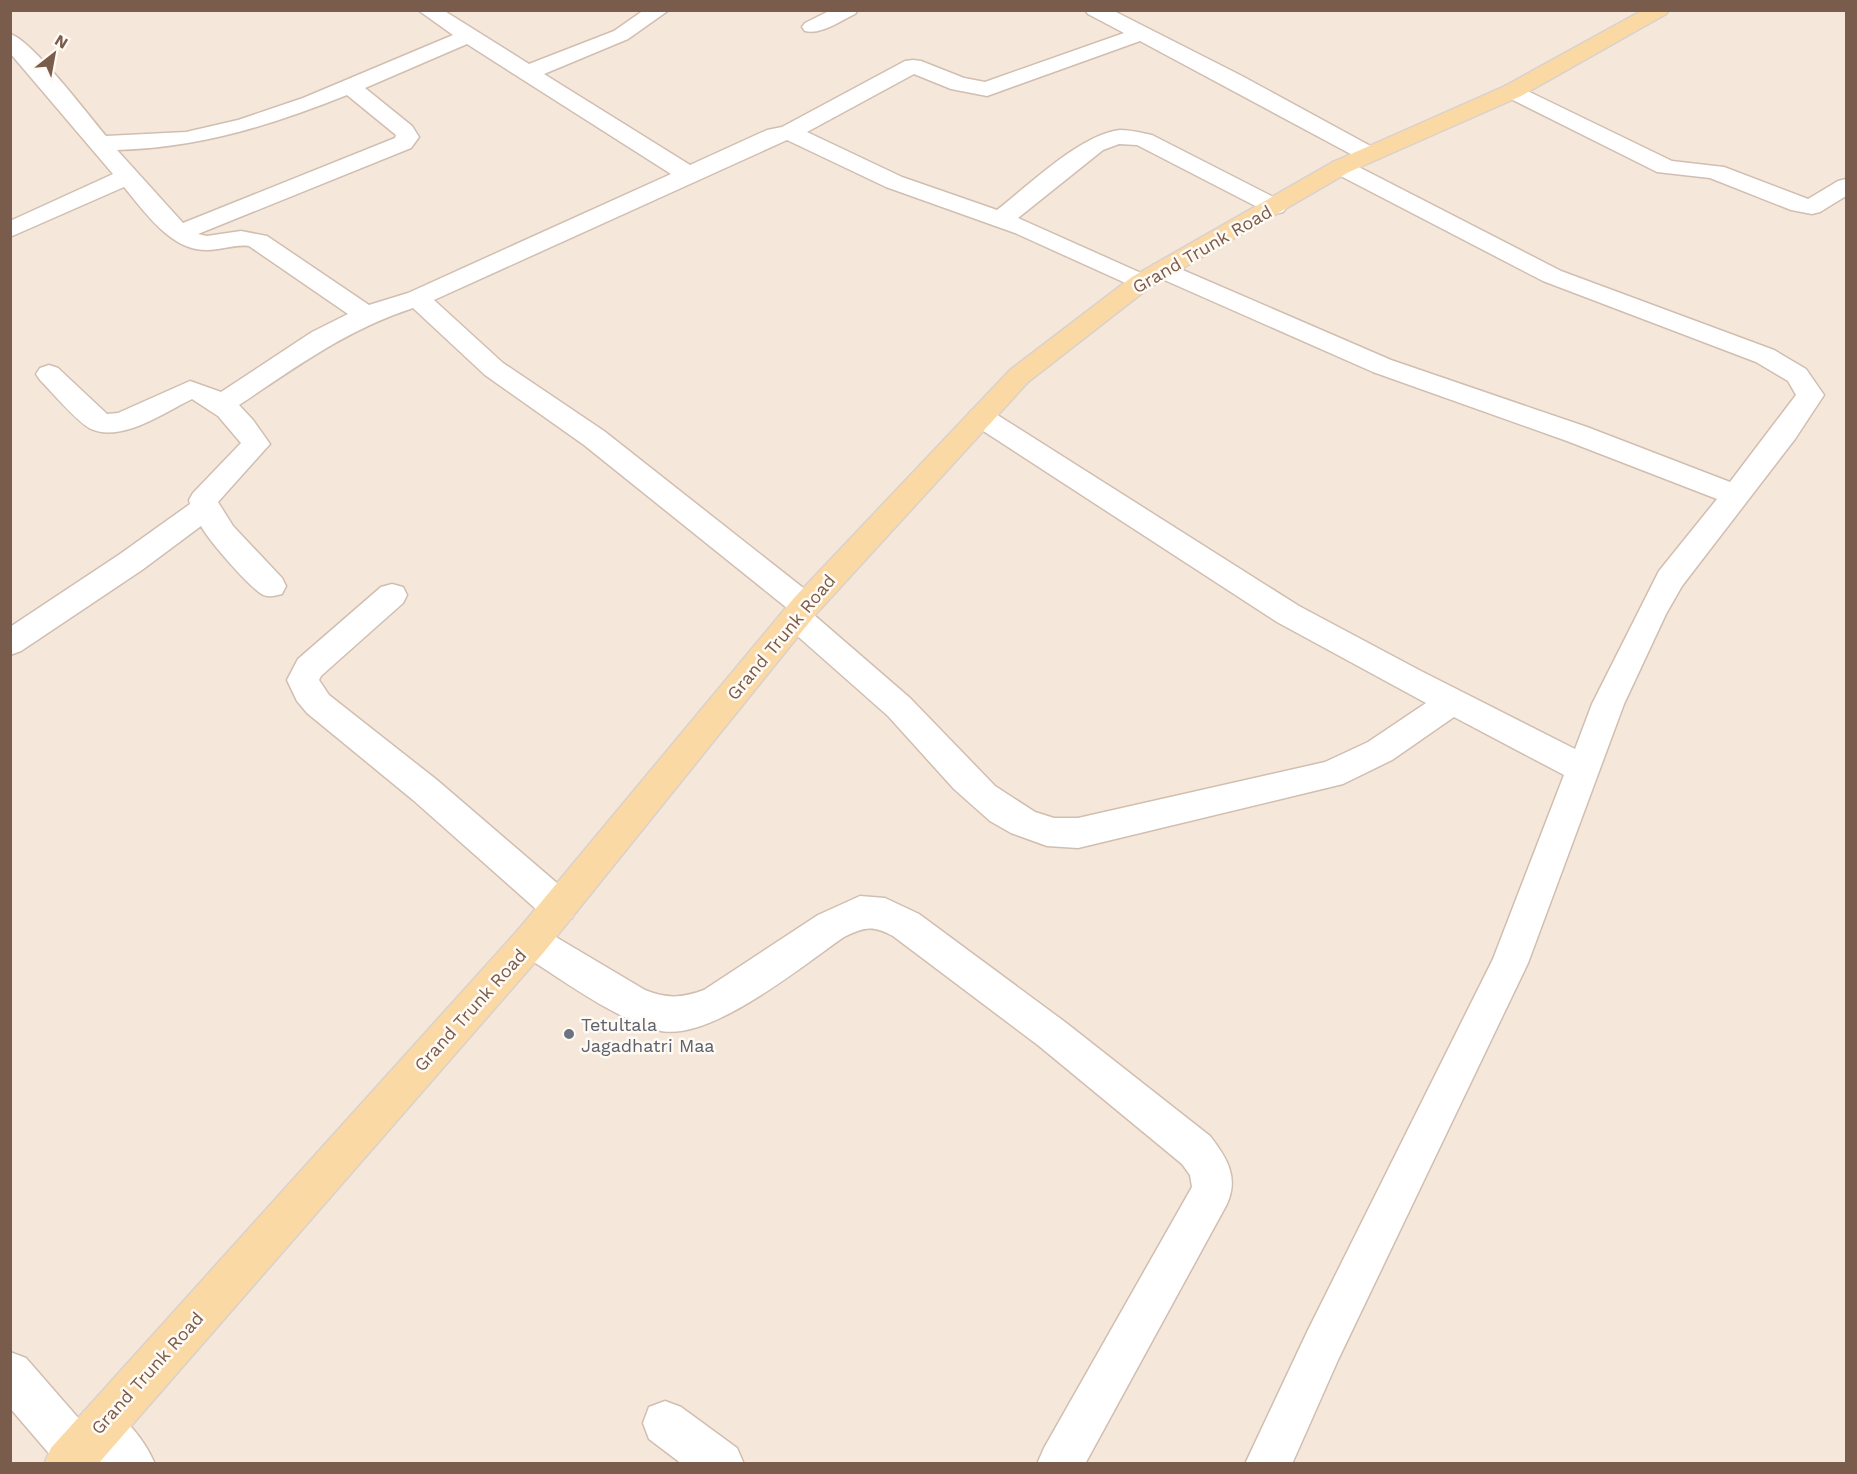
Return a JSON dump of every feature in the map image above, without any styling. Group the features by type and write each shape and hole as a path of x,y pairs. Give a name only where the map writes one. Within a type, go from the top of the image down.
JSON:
{"main road":[{"name":"Grand Trunk Road","path":"82,1447 531,941 800,611 1019,376 1152,276 1354,161 1513,91 1659,10"}],"street":[{"path":"428,10 688,174"},
{"path":"526,73 621,35 659,10"},
{"path":"1095,10 1141,33 1552,276 1765,356 1797,375 1810,395 1785,432 1670,579 1608,704 1510,963 1323,1344 1268,1464"},
{"path":"813,19 842,13"},
{"path":"221,405 321,338 366,315 417,298 775,135 788,133 913,66 959,84 987,90 1141,33"},
{"path":"100,143 139,143 214,133 266,117 467,36"},
{"path":"10,40 127,177 180,233 191,241 204,243 250,237 366,315"},
{"path":"180,233 247,204 403,144 408,137 404,131 348,85"},
{"path":"1513,91 1654,162 1676,170 1703,169 1716,172 1799,205 1812,207 1846,186"},
{"path":"788,133 894,182 1293,329 1382,366 1577,434 1735,495"},
{"path":"1000,220 1095,145 1110,137 1126,135 1144,140 1275,207"},
{"path":"10,230 127,177"},
{"path":"417,298 494,369 594,438 800,611 936,744 961,777 1018,820 1048,832 1078,832 1331,774 1380,751 1452,702"},
{"path":"49,374 99,422 108,425 122,422 190,390 200,391 221,405 241,424 256,444 203,500 216,526 271,585"},
{"path":"981,417 1288,614 1452,702 1584,769"},
{"path":"10,643 131,562 205,508"},
{"path":"392,595 309,668 303,680 308,692 318,704 425,790 559,907"},
{"path":"531,941 632,1002 659,1014 684,1014 716,1003 831,926 860,912 885,914 906,925 990,987 1196,1150 1209,1167 1213,1190 1060,1464"},
{"path":"10,1374 82,1447 132,1464"},
{"path":"665,1423 721,1464"}],"shaded area":[{"path":"11,11 1846,11 1846,1463 11,1463"}],"place":[{"name":"Tetultala Jagadhatri Maa","path":"569,1034"}]}
